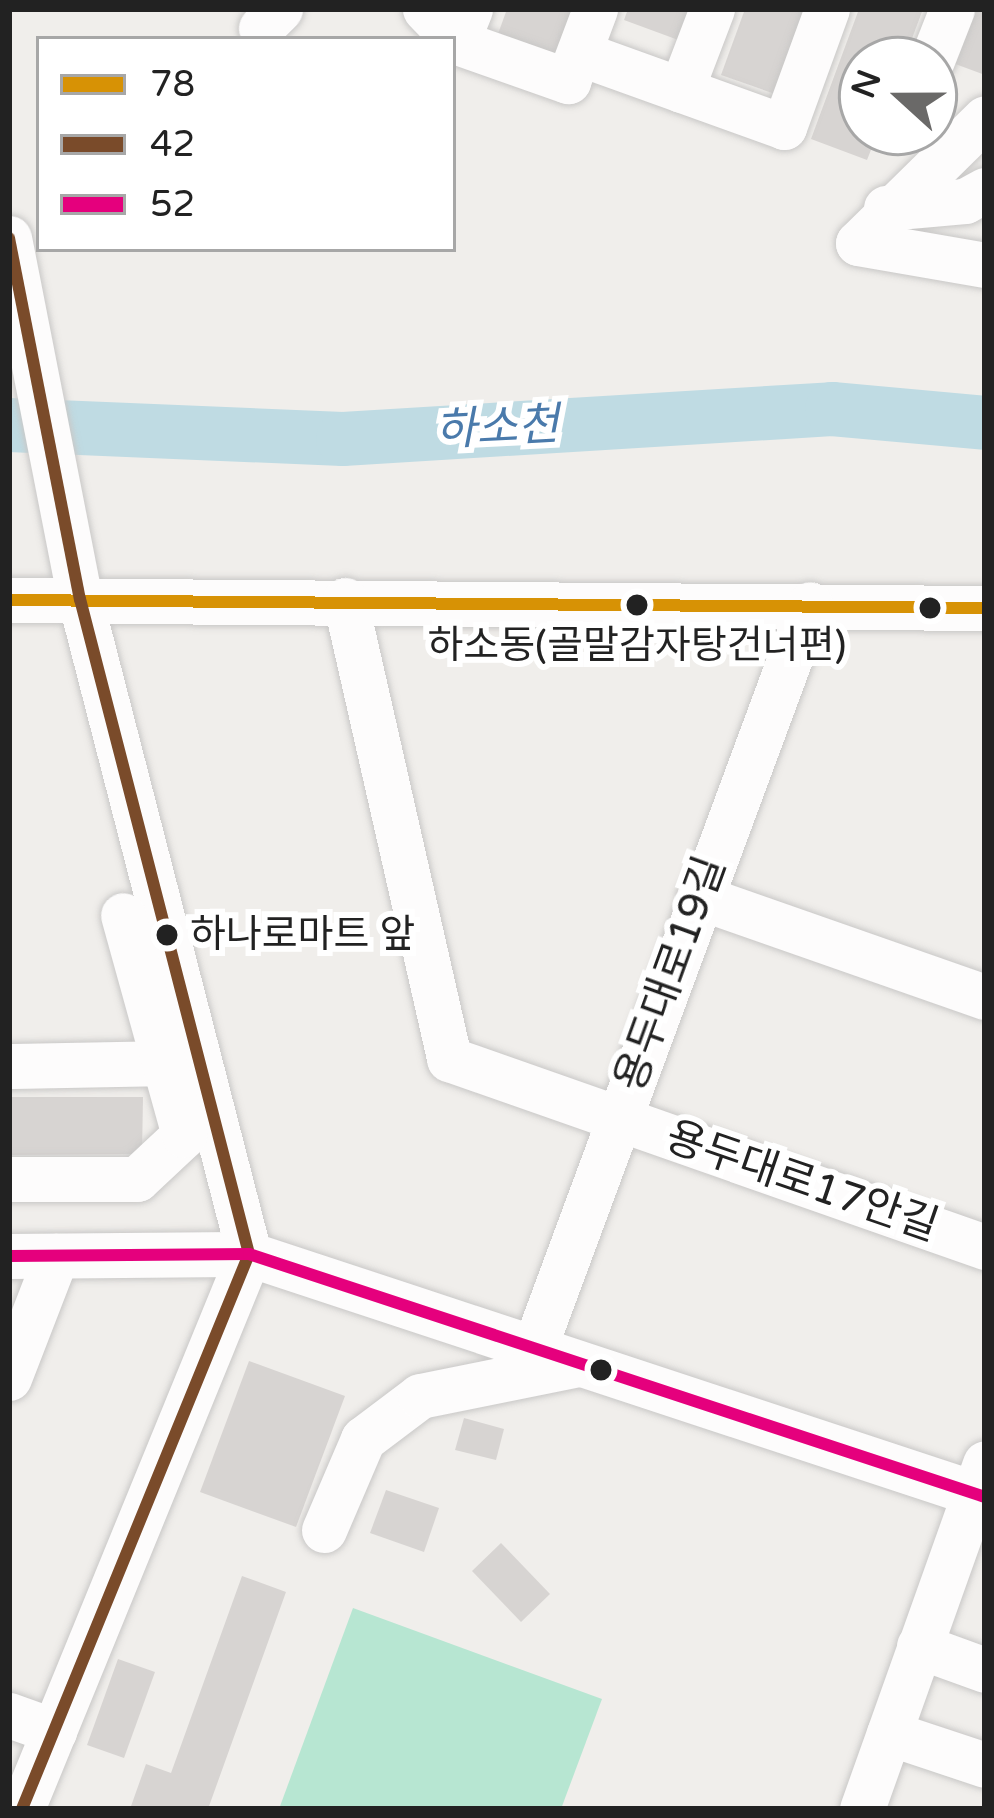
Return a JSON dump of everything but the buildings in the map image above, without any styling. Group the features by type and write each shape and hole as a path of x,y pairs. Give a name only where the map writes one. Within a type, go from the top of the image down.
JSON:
{"street":[{"path":"425,9 568,81 595,9"},
{"path":"681,90 712,9"},
{"path":"579,53 784,127 827,9"},
{"path":"872,226 985,118"},
{"path":"872,226 965,201 985,190"},
{"path":"872,226 985,266"},
{"path":"9,238 80,599 249,1254 22,1809"},
{"path":"9,599 985,608"},
{"name":"용두대로17안길","path":"345,600 449,1059 985,1247"},
{"name":"용두대로19길","path":"535,1346 811,604"},
{"path":"699,897 985,997"},
{"path":"9,1179 137,1179 184,1135 123,915"},
{"path":"9,1066 161,1063"},
{"path":"9,1256 249,1254 981,1485 862,1809"},
{"path":"9,1378 56,1256"},
{"path":"323,1530 363,1439 420,1396 587,1363"},
{"path":"919,1646 985,1670"},
{"path":"9,1714 54,1731"},
{"path":"889,1733 985,1766"}],"green space":[{"path":"353,1608 602,1699 561,1809 279,1809"}],"waterway":[{"name":"하소천","path":"9,425 343,439 832,409 985,423"}],"transit line":[{"name":"42","path":"9,238 80,599 249,1254 22,1809"},
{"name":"78","path":"9,600 985,608"},
{"name":"52","path":"9,1256 249,1254 985,1497"}],"place":[{"name":"하소동(골말감자탕건너편)","path":"637,605"},
{"name":"하나로마트 앞","path":"167,935"}]}
